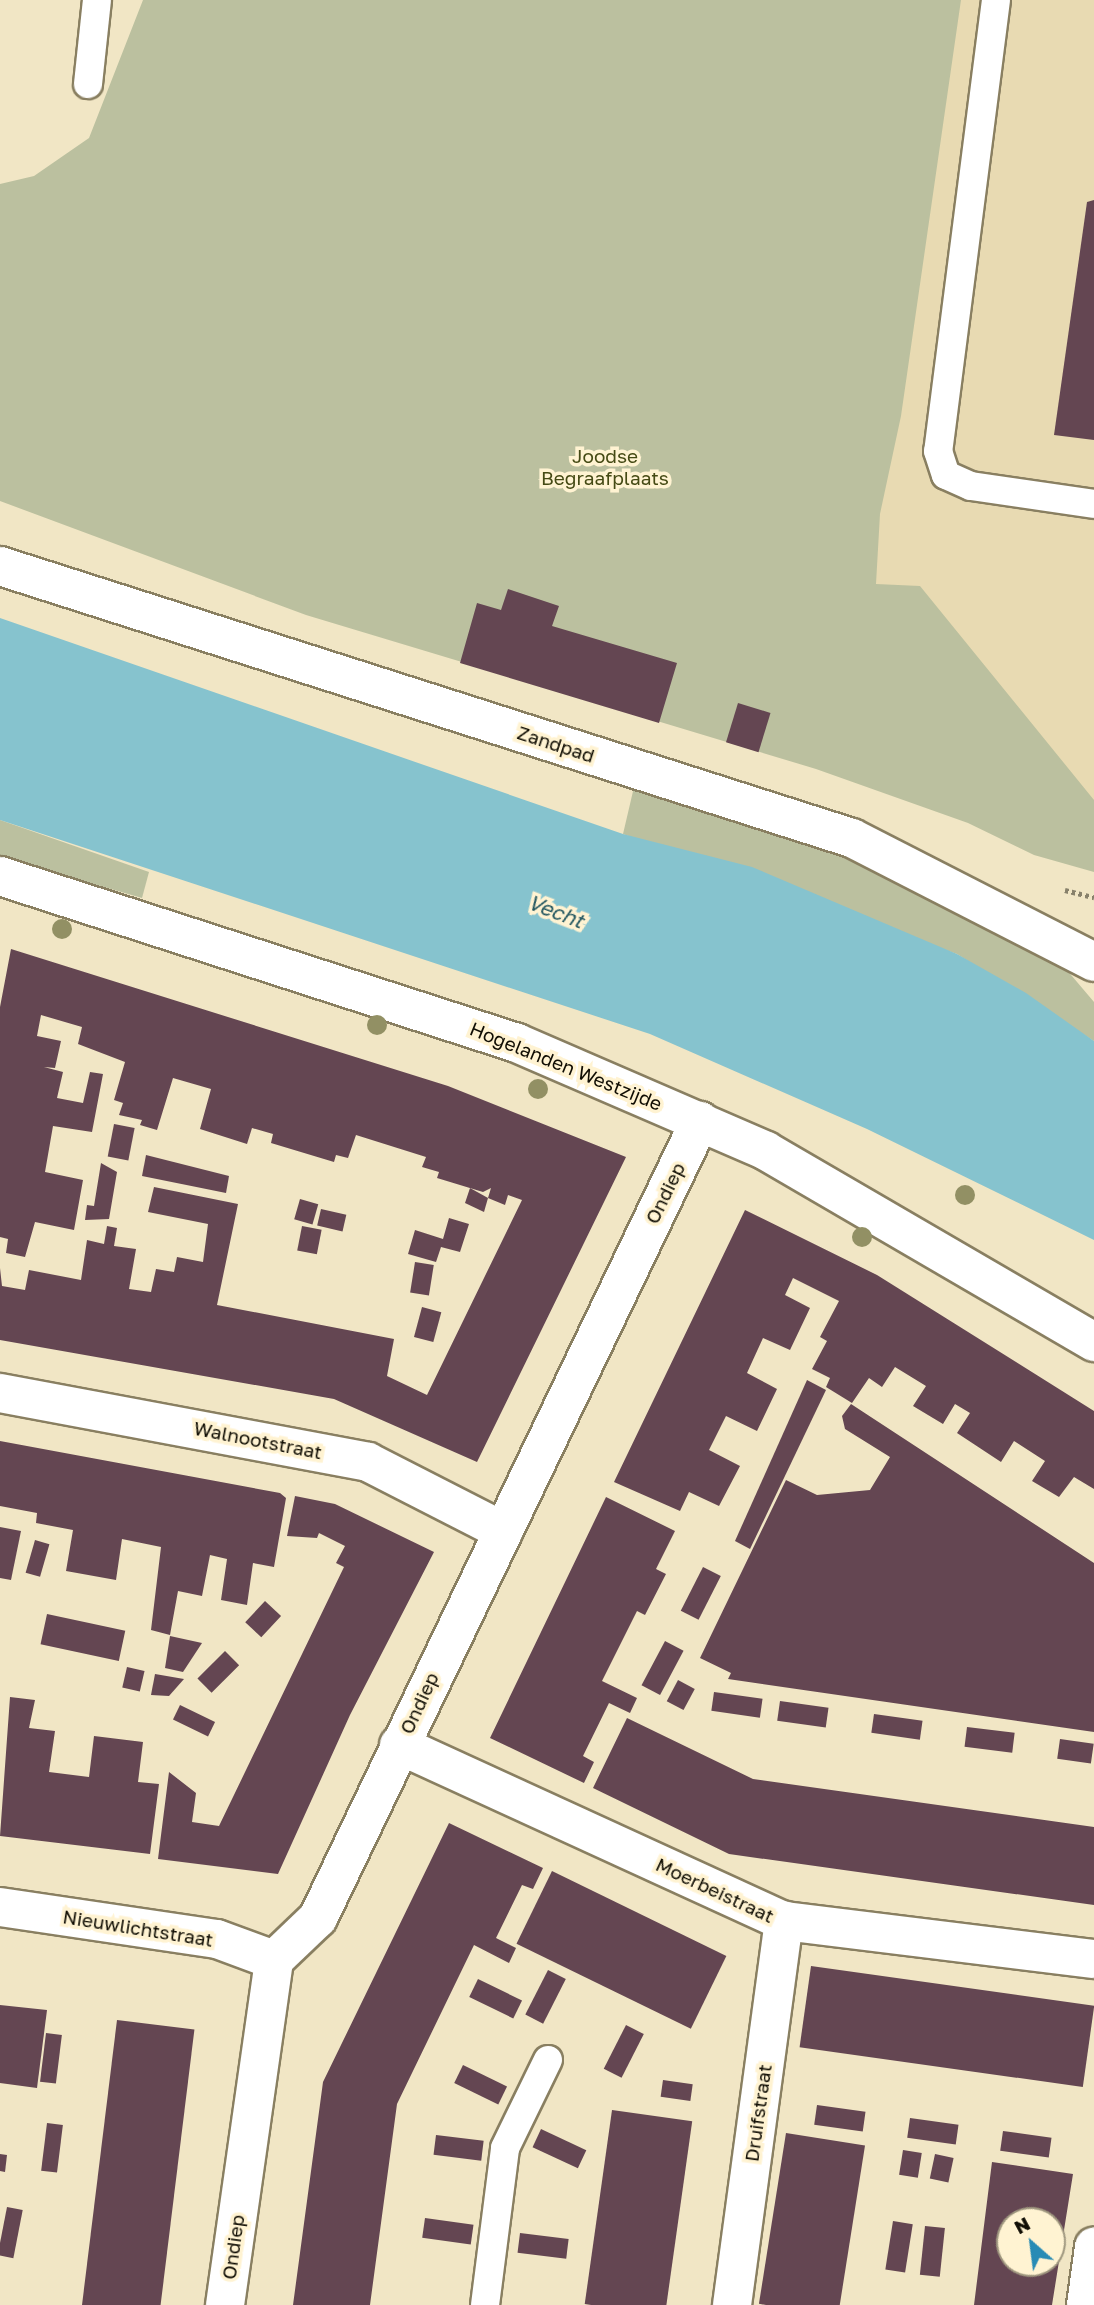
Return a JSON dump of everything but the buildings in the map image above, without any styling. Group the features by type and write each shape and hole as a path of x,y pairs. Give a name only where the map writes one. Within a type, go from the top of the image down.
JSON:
{"street":[{"name":"Zandpad","path":"0,566 852,838 1077,941 1094,962"},
{"name":"Hogelanden Westzijde","path":"0,876 517,1043 699,1121 950,1252 1094,1342"},
{"name":"Ondiep","path":"225,2305 274,1960 318,1918 699,1121"},
{"name":"Walnootstraat","path":"0,1393 368,1462 503,1531"},
{"name":"Moerbeistraat","path":"399,1745 784,1921 1094,1959"},
{"name":"Nieuwlichtstraat","path":"0,1907 217,1939 274,1960"},
{"name":"Druifstraat","path":"732,2305 784,1921"},
{"path":"1086,2305 1094,2247"}],"lane":[{"path":"88,85 97,0"},
{"path":"996,0 938,451 946,475 971,486 1094,504"},
{"path":"485,2305 505,2148 548,2060"}],"shaded area":[{"path":"885,0 1094,0 1094,831 775,672"}],"green space":[{"name":"Joodse Begraafplaats","path":"143,0 961,0 901,416 880,514 876,584 920,586 1094,800 1094,872 1034,855 968,823 816,769 306,615 0,501 0,184 34,176 89,138"},
{"path":"634,787 852,860 1011,931 1066,969 1094,1002 1094,1041 957,954 623,834"},
{"path":"0,820 149,872 142,898 0,857"}],"water":[{"name":"Vecht","path":"0,618 623,834 752,867 957,954 1026,993 1094,1041 1094,1240 867,1129 650,1034 0,820"}]}
